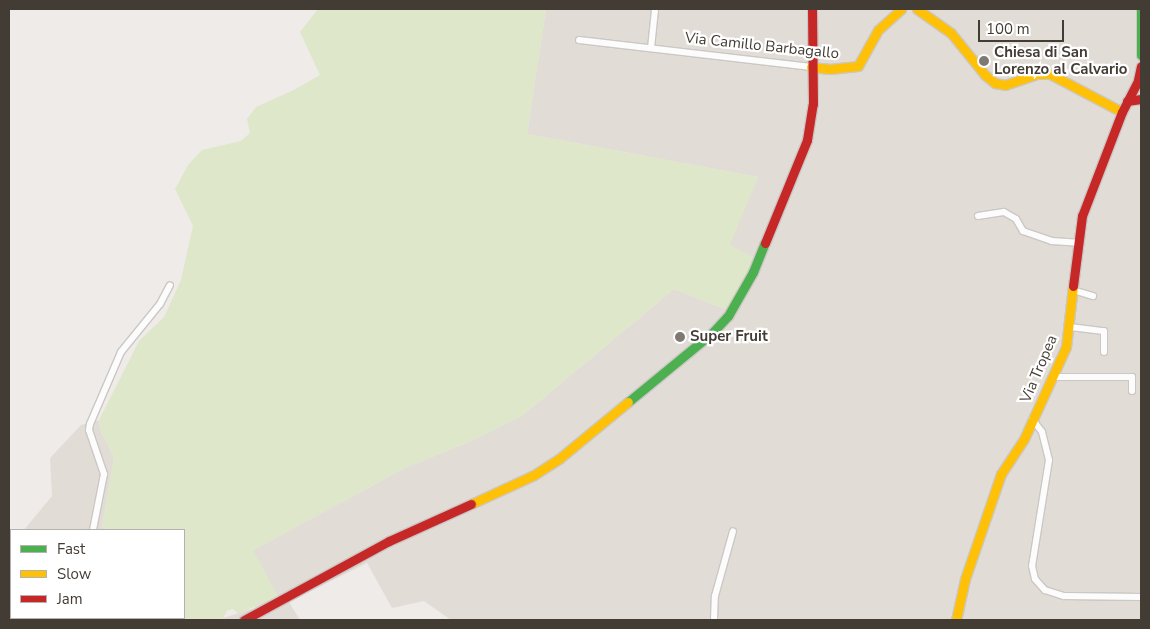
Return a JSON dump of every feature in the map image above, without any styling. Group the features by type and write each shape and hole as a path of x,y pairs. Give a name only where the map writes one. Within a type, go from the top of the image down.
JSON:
{"street":[{"path":"651,48 655,9"},
{"path":"244,620 389,541 534,475 560,458 712,333 728,316 753,272 807,140 812,104 812,9"},
{"name":"Via Camillo Barbagallo","path":"579,40 830,69 858,66 878,30 901,9"},
{"path":"910,9 934,21"},
{"path":"917,9 951,33 985,75 995,83 1006,84 1032,75 1050,74 1065,80 1122,112"},
{"path":"1141,9 1141,54"},
{"name":"Via Tropea","path":"956,620 965,579 1001,474 1024,439 1066,347 1070,327 1082,216 1122,112 1138,80 1141,66"},
{"path":"1127,101 1141,99"},
{"path":"978,216 1004,212 1016,218 1023,231 1052,241 1078,243"},
{"path":"94,529 104,474 90,430 90,424 121,352 160,304 170,285"},
{"path":"1073,290 1093,296"},
{"path":"1070,327 1104,331 1104,352"},
{"path":"1052,378 1132,377 1132,390"},
{"path":"1032,419 1042,432 1049,460 1032,566 1035,579 1045,590 1064,596 1141,597"},
{"path":"714,620 715,596 733,531"},
{"path":"235,620 271,606"}],"shaded area":[{"path":"546,9 1141,9 1141,620 451,620 424,601 392,608 367,563 289,602 300,620 217,620 255,608 253,550 405,468 471,441 523,415 674,289 725,309 729,245 758,177 527,134"},
{"path":"99,420 100,429 114,458 102,527 105,529 25,529 52,496 50,458 81,425"},
{"path":"9,536 10,619 114,619 114,620 9,620"}],"green space":[{"path":"318,9 546,9 527,134 758,177 730,245 753,257 737,296 725,309 674,289 523,415 471,441 405,468 253,550 278,596 239,614 233,609 227,611 223,618 217,620 114,620 185,619 185,529 105,529 102,527 114,458 100,429 99,420 139,341 164,317 181,280 193,226 175,189 188,165 202,150 241,141 250,133 247,119 256,107 294,90 320,75 300,32"}],"traffic: fast":[{"path":"1141,9 1141,55"},
{"path":"628,402 712,333 728,316 753,272 765,243"}],"traffic: slow":[{"path":"811,67 830,69 858,66 878,30 901,9"},
{"path":"917,9 951,33 985,75 995,83 1005,85 1037,74 1050,74 1122,112"},
{"path":"956,620 965,579 1001,474 1024,439 1066,347 1073,286"},
{"path":"471,504 534,475 560,458 628,402"}],"traffic: jam":[{"path":"765,243 807,140 813,104 812,9"},
{"path":"1073,286 1082,216 1122,112 1138,80 1141,66"},
{"path":"1127,101 1141,99"},
{"path":"244,620 389,541 471,504"}],"place":[{"name":"Chiesa di San Lorenzo al Calvario","path":"984,61"},
{"name":"Super Fruit","path":"680,337"}]}
